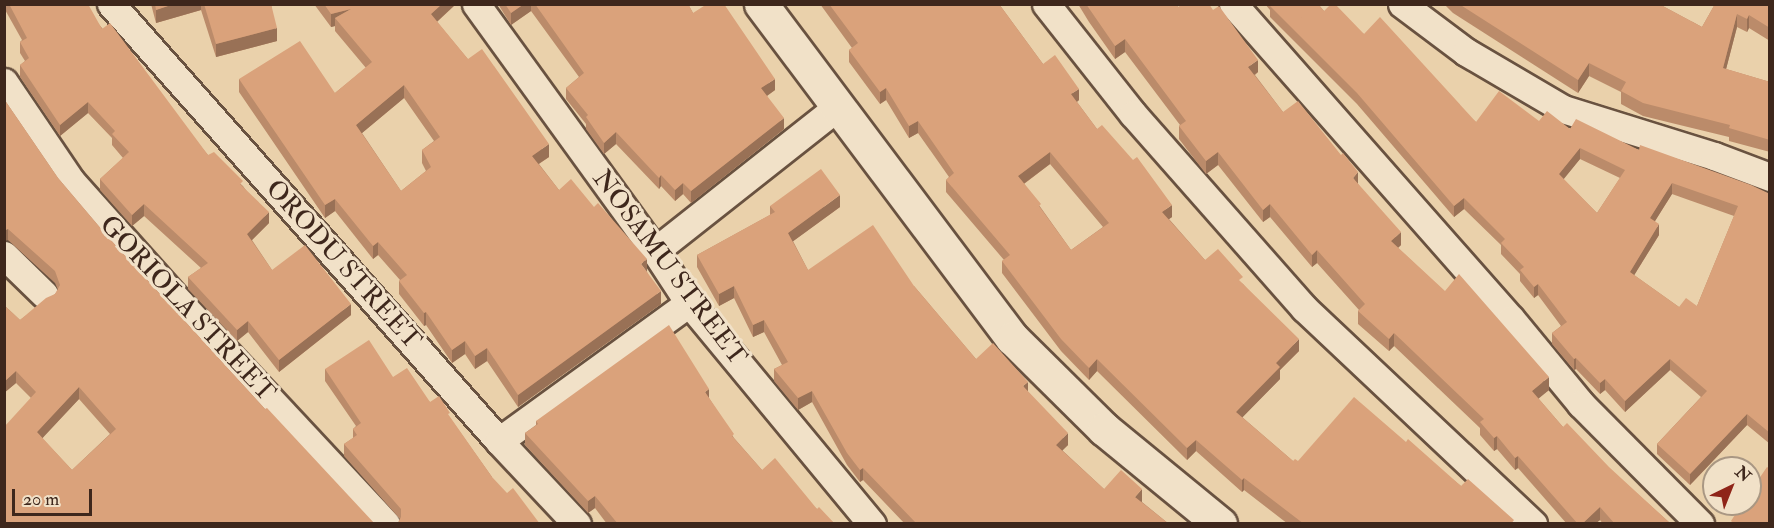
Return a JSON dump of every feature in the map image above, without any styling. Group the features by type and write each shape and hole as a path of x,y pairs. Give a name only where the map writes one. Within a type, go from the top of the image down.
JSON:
{"street":[{"name":"ORODU STREET","path":"111,4 499,441 577,524"},
{"name":"NOSAMU STREET","path":"476,4 655,251 689,303 872,524"},
{"path":"761,4 836,108 1012,338 1104,429 1220,524"},
{"path":"1046,4 1133,114 1304,308 1533,524"},
{"path":"1233,4 1511,319 1581,404 1700,524"},
{"path":"1402,4 1466,52 1563,109 1714,156 1770,177"},
{"name":"GORIOLA STREET","path":"4,82 71,181 180,304 386,524"},
{"path":"655,251 836,108"},
{"path":"4,255 44,294"},
{"path":"499,441 689,303"}],"building":[{"path":"9,4 88,4 102,29 110,23 208,155 214,152 243,181 240,184 269,212 247,234 272,270 305,245 351,304 279,360 248,321 237,330 188,277 208,263 144,204 132,215 100,179 129,152 112,134 115,131 88,102 60,125 20,65 29,58 20,42 27,38"},
{"path":"155,4 174,4 156,10"},
{"path":"204,4 271,4 277,28 216,44"},
{"path":"324,4 442,4 431,14 468,59 482,49 549,144 532,156 559,190 571,179 594,207 598,203 647,259 641,264 661,291 518,395 487,348 475,356 465,341 452,350 426,312 424,313 399,281 407,275 378,242 373,246 335,199 325,205 239,79 300,41 335,93 372,62 335,18 351,9 331,14","holes":["404,85 440,137 422,150 431,167 401,191 356,125"]},
{"path":"505,4 524,4 511,13"},
{"path":"535,4 688,4 693,13 707,4 724,4 775,79 761,88 784,118 691,191 683,183 675,190 661,175 659,178 616,132 604,143 586,117 588,115 566,88 584,73"},
{"path":"829,4 999,4 1043,64 1055,55 1079,89 1071,94 1097,129 1102,125 1133,160 1137,157 1172,205 1162,212 1205,260 1218,249 1243,277 1239,280 1299,339 1276,363 1280,367 1236,412 1293,461 1295,459 1298,461 1354,397 1406,442 1408,439 1461,486 1468,479 1514,520 1511,524 1304,524 1244,478 1242,480 1196,440 1187,448 1097,359 1089,368 1061,339 1002,261 1010,255 946,180 954,173 918,121 909,126 886,88 880,92 849,50 858,43","holes":["1050,152 1109,223 1071,250 1039,206 1041,204 1018,176"]},
{"path":"1086,4 1176,4 1178,7 1183,4 1209,4 1213,10 1219,6 1258,60 1248,67 1283,112 1298,101 1341,155 1343,153 1358,172 1353,178 1401,232 1391,241 1445,291 1459,274 1549,377 1532,391 1563,427 1567,423 1609,467 1671,524 1615,524 1600,507 1582,524 1578,524 1518,456 1515,458 1497,436 1494,438 1480,422 1484,419 1394,333 1389,339 1358,311 1365,304 1317,250 1312,255 1270,204 1263,210 1218,152 1206,161 1179,126 1186,121 1125,39 1115,46"},
{"path":"1272,4 1318,4 1324,11 1331,4 1335,4 1364,34 1380,17 1476,122 1499,91 1539,121 1547,111 1570,129 1576,119 1639,150 1640,145 1770,194 1770,433 1747,414 1707,456 1702,456 1702,461 1690,474 1657,444 1707,391 1670,359 1625,401 1605,379 1600,383 1576,358 1574,359 1552,333 1567,322 1538,284 1534,287 1520,270 1524,267 1501,243 1505,239 1464,198 1454,206 1357,93 1270,6","holes":["1580,148 1625,170 1597,213 1559,174","1672,183 1738,206 1697,306 1686,298 1679,307 1630,272 1659,224 1650,218"]},
{"path":"1459,4 1659,4 1702,27 1715,4 1770,4 1770,28 1749,15 1747,19 1737,14 1723,68 1770,82 1770,140 1729,128 1730,125 1643,103 1621,91 1626,82 1589,63 1578,80"},
{"path":"4,99 58,178 108,237 265,409 267,408 375,524 4,524 4,427 36,392 16,371 4,382 4,305 20,320 46,298 55,294 60,285 55,271 8,229 4,230","holes":["79,387 116,429 72,470 37,432"]},
{"path":"821,169 840,195 788,233 808,270 873,225 914,286 976,359 993,343 1028,382 1023,386 1068,433 1056,445 1104,489 1121,470 1142,489 1135,497 1169,524 915,524 863,468 860,470 847,453 812,391 798,398 774,369 788,362 764,320 753,325 734,286 719,294 697,255 775,212 770,206"},
{"path":"669,325 709,389 705,392 734,434 732,436 762,470 775,458 817,509 819,507 835,524 618,524 595,496 588,501 525,433 538,424 536,421"},
{"path":"369,340 393,377 407,368 430,402 439,396 450,413 448,414 492,477 507,493 513,488 540,524 397,524 401,517 401,509 344,444 357,435 353,429 361,423 325,369"},
{"path":"1767,467 1770,469 1770,524 1734,524 1731,521 1734,516 1762,516 1762,474"}]}
